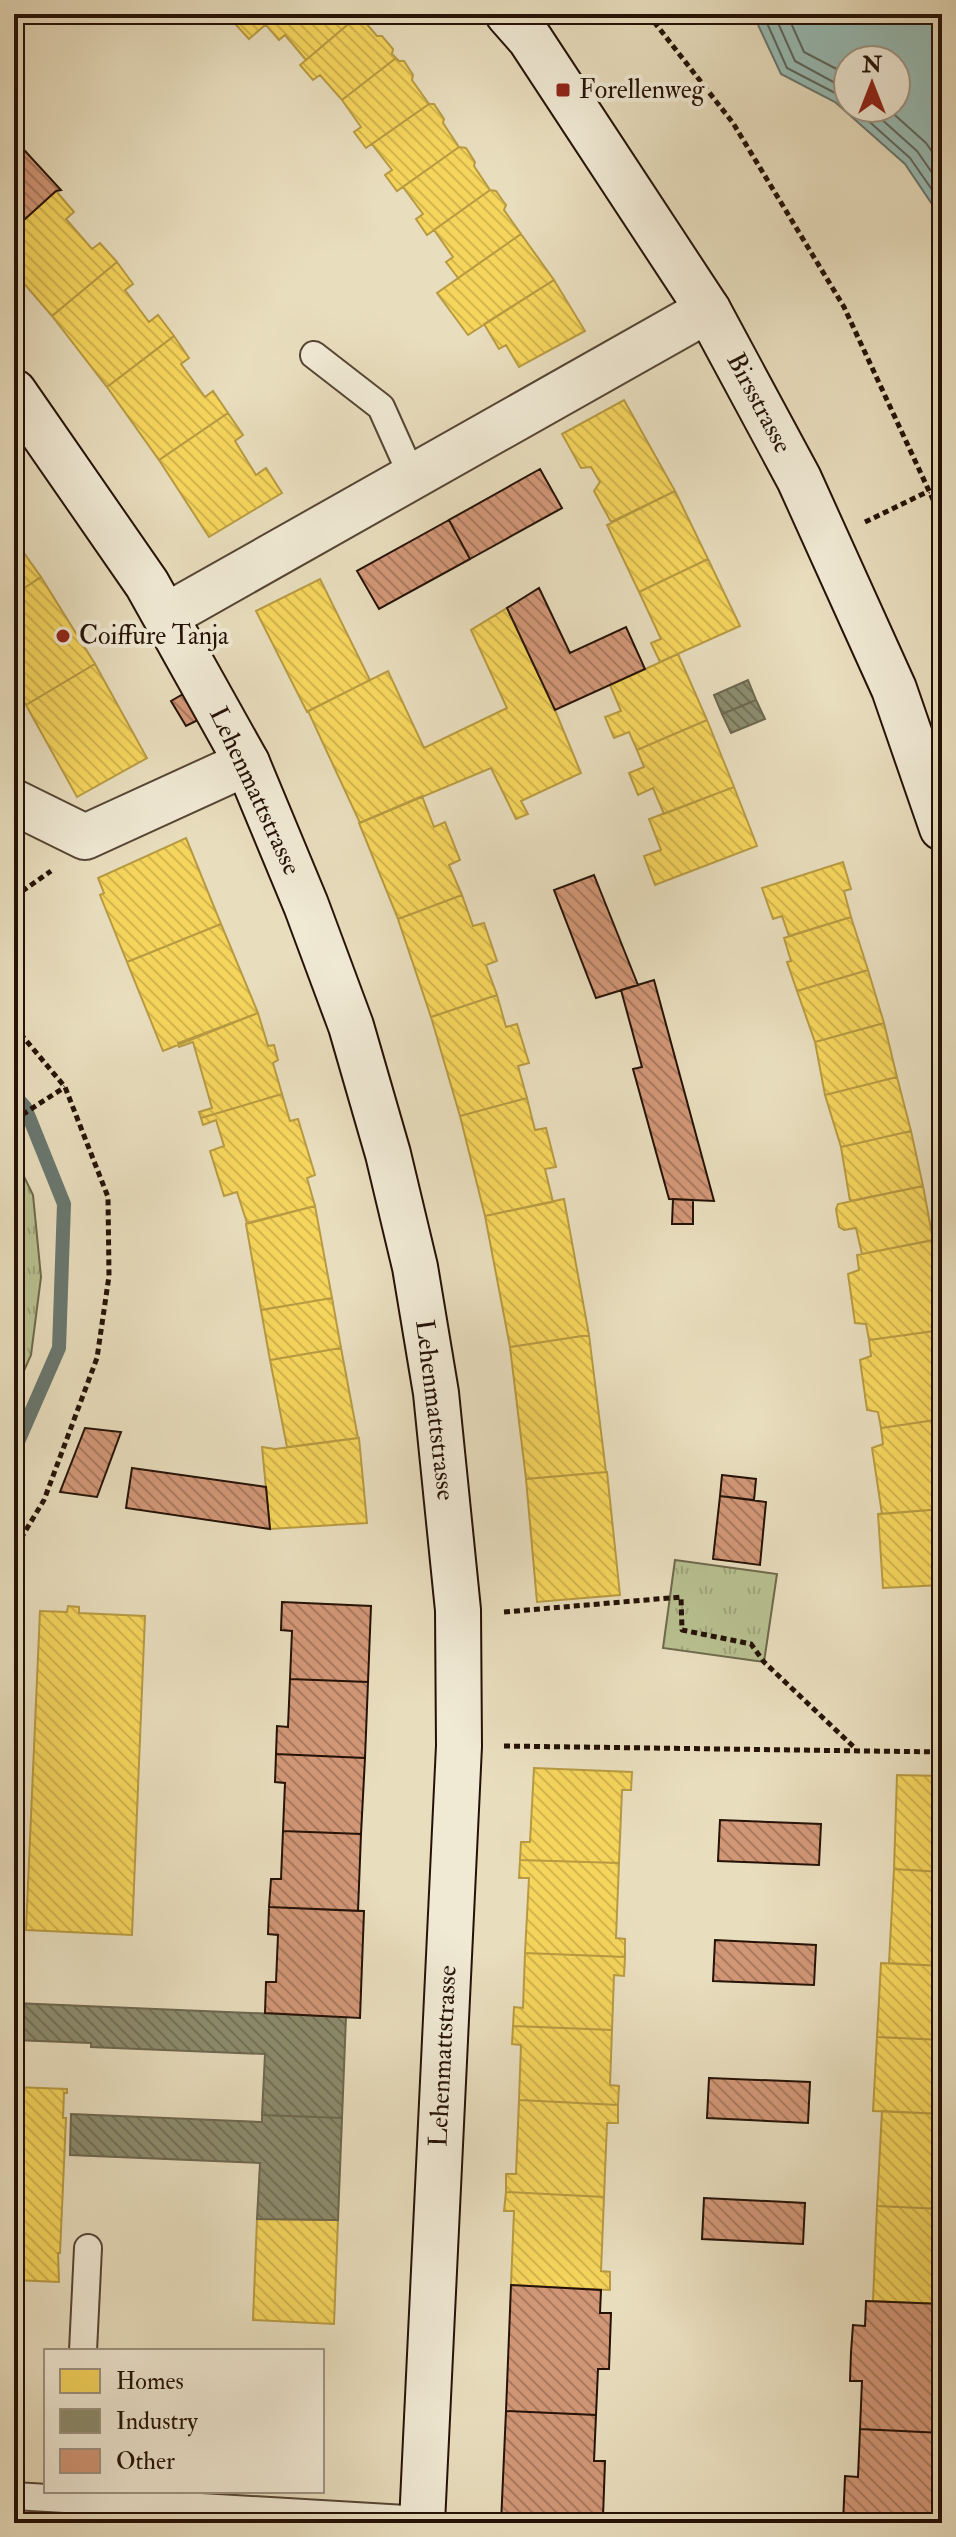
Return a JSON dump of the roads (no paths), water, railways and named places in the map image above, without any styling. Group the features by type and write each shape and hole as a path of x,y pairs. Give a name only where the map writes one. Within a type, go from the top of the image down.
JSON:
{"street":[{"name":"Birsstrasse","path":"508,14 530,39 708,310 799,479 894,689 942,828"},
{"path":"166,616 708,310"},
{"name":"Lehenmattstrasse","path":"14,392 147,584 247,763 306,905 351,1026 388,1154 415,1267 436,1393 458,1610 459,1746 422,2521"},
{"path":"14,802 85,837 247,763"}],"lane":[{"path":"314,355 381,407 412,476"},
{"path":"83,2349 88,2248"},
{"path":"14,2496 77,2495 422,2521"}],"water":[{"path":"753,14 942,14 942,219 905,164 860,124 912,124 912,44 832,44 832,100 781,74"}],"waterway":[{"path":"14,1095 25,1107 64,1204 59,1348 14,1451"}],"place":[{"name":"Forellenweg","path":"563,90"},
{"name":"Coiffure Tanja","path":"63,636"}]}
